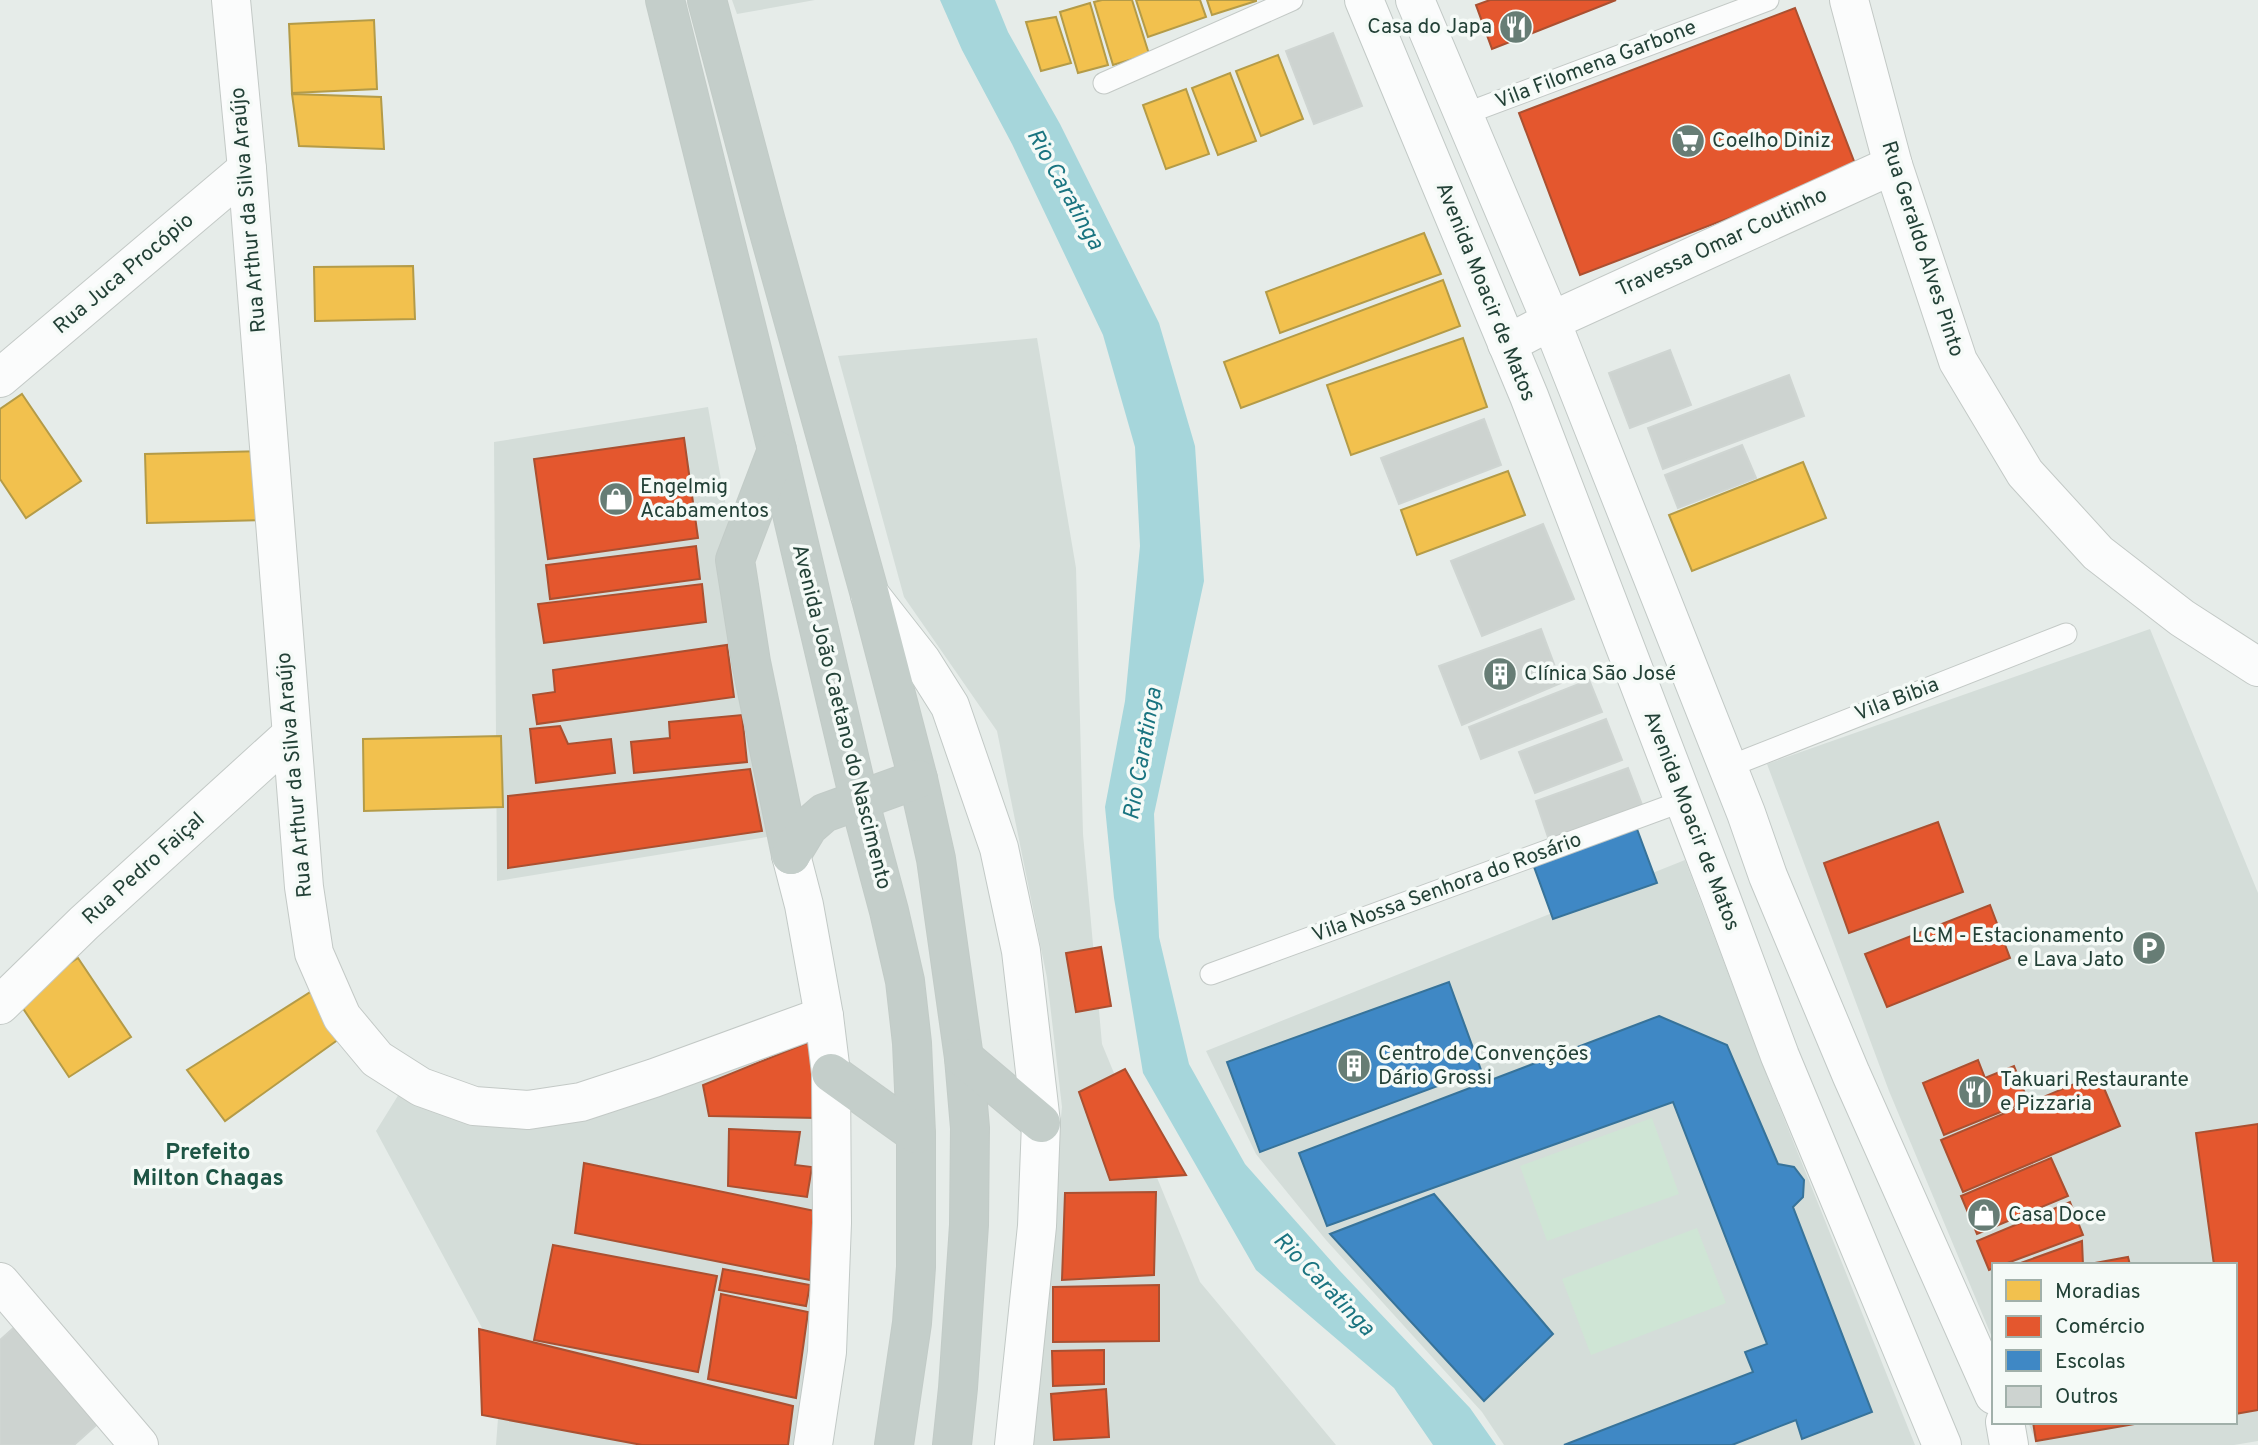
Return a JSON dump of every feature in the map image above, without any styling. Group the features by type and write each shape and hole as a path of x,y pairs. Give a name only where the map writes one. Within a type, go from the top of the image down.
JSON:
{"highway":[{"name":"Avenida João Caetano do Nascimento","path":"665,0 905,981 912,1043 916,1134 916,1254 913,1309 894,1445"},
{"path":"707,0 870,595 936,859 964,1058 970,1128 969,1225 952,1445"},
{"path":"777,450 735,560 756,689 791,855"},
{"path":"791,855 808,827 824,814 918,779"},
{"path":"964,1058 1041,1123"},
{"path":"831,1073 916,1134"}],"main road":[{"name":"Rua Arthur da Silva Araújo","path":"231,0 304,887 314,953 342,1017 377,1059 421,1087 474,1106 528,1110 581,1102 824,1016"},
{"name":"Avenida Moacir de Matos","path":"1364,0 1534,409 1780,1056 1942,1445"},
{"name":"Rua Geraldo Alves Pinto","path":"1849,0 1893,165 1958,361 2025,473 2098,553 2182,618 2258,667"},
{"path":"1424,3 1462,115 1552,321 1728,766 1768,876 1851,1074 1992,1391"},
{"name":"Travessa Omar Coutinho","path":"1507,344 1893,165"},
{"name":"Rua Juca Procópio","path":"0,378 247,169"},
{"path":"870,595 922,660 950,706 999,848 1021,951 1041,1123 1037,1226 1014,1445"},
{"name":"Rua Pedro Faiçal","path":"0,1005 84,923 291,735"},
{"path":"791,855 804,905 824,1016 831,1073 832,1223 827,1352 813,1445"},
{"path":"1720,895 1768,876"},
{"path":"0,1282 139,1445"},
{"path":"2006,1424 2009,1445"}],"lane":[{"path":"1104,83 1292,0"},
{"name":"Vila Filomena Garbone","path":"1462,115 1768,0"},
{"name":"Vila Bibia","path":"1728,766 2066,634"},
{"name":"Vila Nossa Senhora do Rosário","path":"1211,974 1683,801"}],"shaded area":[{"path":"732,0 815,0 737,14"},
{"path":"1037,338 1076,568 1083,834 1102,1044 1200,1282 1336,1445 1029,1445 1062,1107 1047,978 997,731 904,597 838,356"},
{"path":"708,407 785,834 497,881 494,442"},
{"path":"2150,629 2258,893 2258,1441 2234,1445 2037,1445 2029,1424 2237,1424 2237,1263 1992,1263 1992,1337 1889,1091 1767,764"},
{"path":"1685,860 1767,1076 1915,1445 1504,1445 1482,1412 1326,1240 1256,1154 1206,1051"},
{"path":"819,1038 818,1240 799,1445 496,1445 502,1365 376,1131 399,1094 486,1127 553,1124"}],"green space":[{"path":"1652,1118 1679,1194 1547,1241 1520,1166"},
{"path":"1697,1228 1726,1303 1591,1355 1562,1279"}],"water":[{"name":"Rio Caratinga","path":"940,0 995,0 1008,32 1060,124 1159,323 1195,446 1204,581 1154,814 1159,937 1189,1064 1245,1164 1340,1271 1470,1408 1496,1445 1433,1445 1394,1388 1256,1270 1143,1073 1114,898 1105,807 1125,701 1140,546 1135,447 1103,335"}],"building: Moradias":[{"path":"1132,0 1149,54 1113,65 1094,2"},
{"path":"1136,0 1200,0 1206,17 1148,37"},
{"path":"1207,0 1256,0 1256,1 1212,15"},
{"path":"1090,3 1108,65 1078,73 1060,12"},
{"path":"1056,17 1071,63 1041,71 1026,22"},
{"path":"374,20 377,89 292,93 289,24"},
{"path":"1278,55 1303,119 1261,136 1236,71"},
{"path":"1230,73 1256,141 1218,155 1192,88"},
{"path":"1186,89 1209,154 1166,169 1143,105"},
{"path":"292,94 381,97 384,149 299,146"},
{"path":"1424,233 1441,274 1280,333 1266,292"},
{"path":"413,266 415,319 315,321 314,267"},
{"path":"1443,280 1460,326 1241,408 1224,362"},
{"path":"1463,338 1487,407 1351,455 1327,385"},
{"path":"22,394 81,481 26,518 0,479 0,409"},
{"path":"263,451 265,520 147,523 145,454"},
{"path":"1803,462 1826,518 1692,571 1669,515"},
{"path":"1508,471 1525,515 1417,555 1401,510"},
{"path":"501,736 503,807 364,811 363,739"},
{"path":"78,958 131,1037 69,1077 16,998"},
{"path":"312,991 339,1039 225,1121 187,1070"}],"building: Comércio":[{"name":"Casa do Japa","path":"1490,0 1616,0 1492,49 1476,5"},
{"name":"Coelho Diniz","path":"1795,8 1857,169 1580,275 1519,113"},
{"name":"Engelmig Acabamentos","path":"684,438 698,538 548,559 534,459"},
{"path":"696,546 700,579 550,599 546,565"},
{"path":"702,584 706,622 544,643 538,604"},
{"path":"727,645 734,697 537,724 533,695 555,692 553,670"},
{"path":"742,715 747,762 634,773 631,742 670,738 669,722"},
{"path":"560,726 568,744 611,739 615,773 536,783 530,729"},
{"path":"750,769 762,831 508,868 508,796"},
{"path":"1938,822 1963,892 1849,933 1824,863"},
{"path":"1990,905 2010,958 1887,1007 1865,954"},
{"path":"1101,947 1111,1006 1076,1012 1066,953"},
{"path":"819,1038 819,1118 709,1116 703,1085"},
{"name":"Takuari Restaurante e Pizzaria","path":"1978,1060 1985,1078 2014,1066 2028,1101 1944,1135 1923,1083"},
{"path":"1125,1069 1186,1175 1110,1180 1079,1092"},
{"path":"2098,1074 2120,1126 1963,1192 1941,1140"},
{"path":"2258,1124 2258,1410 2237,1414 2237,1263 2214,1263 2196,1133"},
{"path":"729,1129 800,1132 795,1165 812,1167 807,1197 728,1186"},
{"path":"2051,1158 2068,1196 1977,1234 1961,1196"},
{"path":"584,1163 815,1211 810,1280 575,1233"},
{"path":"1156,1192 1154,1275 1062,1280 1065,1193"},
{"path":"2070,1202 2083,1235 2007,1263 1992,1263 1992,1269 1989,1270 1977,1241"},
{"path":"2082,1241 2083,1263 2021,1263"},
{"path":"553,1245 717,1276 698,1372 534,1340"},
{"path":"2128,1257 2130,1263 2095,1263"},
{"path":"723,1269 810,1285 806,1306 719,1290"},
{"path":"1159,1285 1159,1341 1053,1342 1053,1287"},
{"path":"721,1294 808,1312 796,1398 708,1379"},
{"path":"479,1329 793,1406 788,1445 642,1445 482,1415"},
{"path":"1104,1350 1104,1384 1053,1386 1052,1351"},
{"path":"1106,1389 1109,1437 1054,1440 1051,1394"},
{"path":"2033,1424 2134,1424 2036,1441"}],"building: Escolas":[{"path":"1637,829 1657,883 1553,919 1533,864"},
{"name":"Centro de Convenções Dário Grossi","path":"1449,982 1481,1070 1260,1152 1227,1062"},
{"path":"1659,1016 1727,1045 1778,1164 1794,1167 1804,1180 1803,1197 1793,1207 1872,1412 1802,1439 1796,1420 1732,1445 1564,1445 1753,1372 1745,1352 1767,1344 1673,1102 1327,1226 1299,1153"},
{"path":"1434,1194 1553,1334 1484,1401 1330,1234"}],"building: Outros":[{"path":"1333,33 1362,106 1314,124 1286,51"},
{"path":"1670,350 1691,405 1630,428 1609,373"},
{"path":"1789,375 1804,416 1663,469 1648,428"},
{"path":"1484,419 1501,465 1399,504 1381,458"},
{"path":"1742,445 1756,478 1678,508 1665,475"},
{"path":"1543,524 1574,599 1482,636 1451,561"},
{"name":"Clínica São José","path":"1541,629 1561,683 1462,725 1439,666"},
{"path":"1589,680 1602,712 1481,759 1469,727"},
{"path":"1606,719 1622,760 1535,793 1519,752"},
{"path":"1628,768 1644,810 1549,840 1536,801"},
{"path":"18,1324 103,1419 74,1445 0,1445 0,1340"}],"place":[{"name":"Casa do Japa","path":"1516,27"},
{"name":"Coelho Diniz","path":"1688,141"},
{"name":"Engelmig Acabamentos","path":"616,499"},
{"name":"Clínica São José","path":"1500,674"},
{"name":"LCM - Estacionamento e Lava Jato","path":"2149,948"},
{"name":"Centro de Convenções Dário Grossi","path":"1354,1066"},
{"name":"Takuari Restaurante e Pizzaria","path":"1975,1092"},
{"name":"Casa Doce","path":"1984,1215"}],"district":[{"name":"Prefeito Milton Chagas","path":"208,1166"}]}
